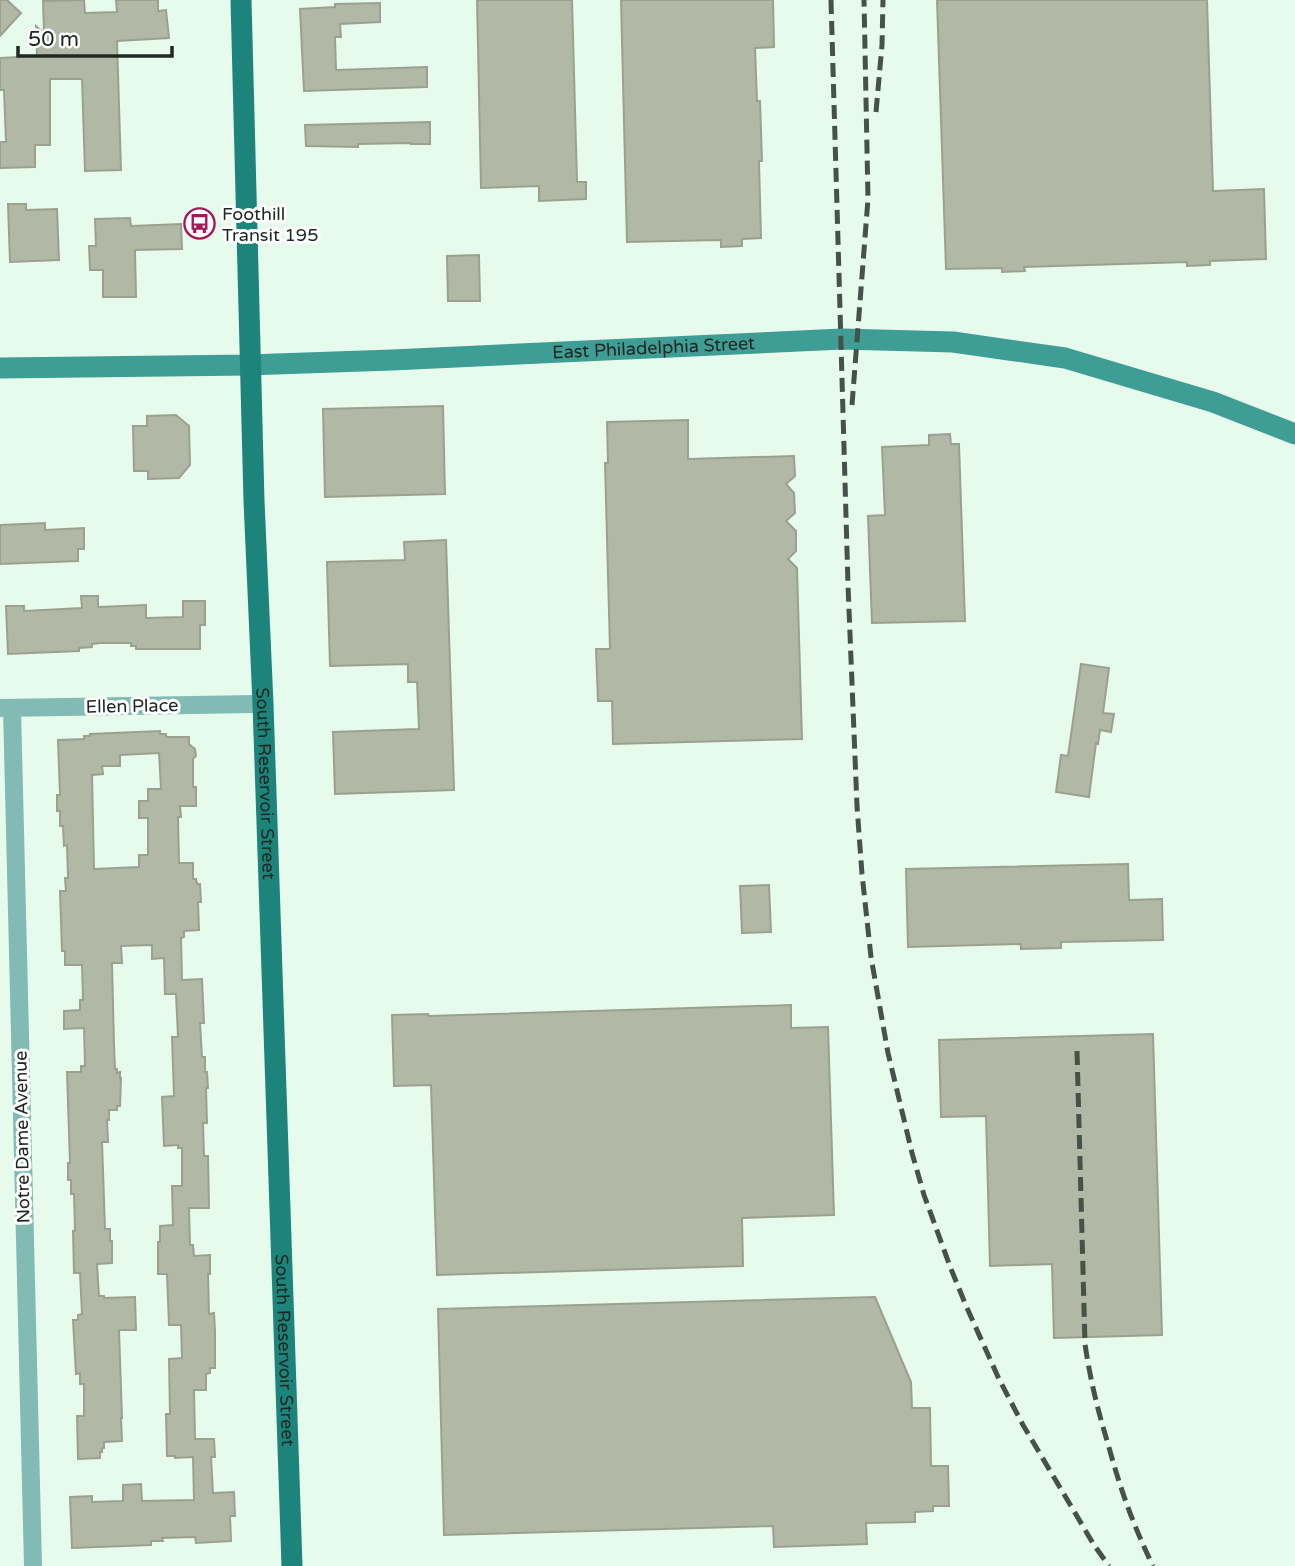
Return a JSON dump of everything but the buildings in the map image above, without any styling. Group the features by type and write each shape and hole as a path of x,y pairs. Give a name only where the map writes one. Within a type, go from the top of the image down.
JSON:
{"main road":[{"name":"South Reservoir Street","path":"241,0 254,501 292,1566"}],"street":[{"name":"East Philadelphia Street","path":"0,368 250,365 842,339 953,342 1065,358 1213,402 1295,434"},
{"name":"Ellen Place","path":"6,708 263,704"},
{"name":"Notre Dame Avenue","path":"6,708 33,1566"}],"railway":[{"path":"831,0 857,806 871,957 888,1053 924,1195 967,1308 1023,1425 1109,1566"},
{"path":"852,405 868,199 864,0"},
{"path":"876,112 883,0"},
{"path":"1077,1051 1085,1344 1095,1395 1117,1476 1153,1566"}],"place":[{"name":"Foothill Transit 195","path":"199,224"}]}
